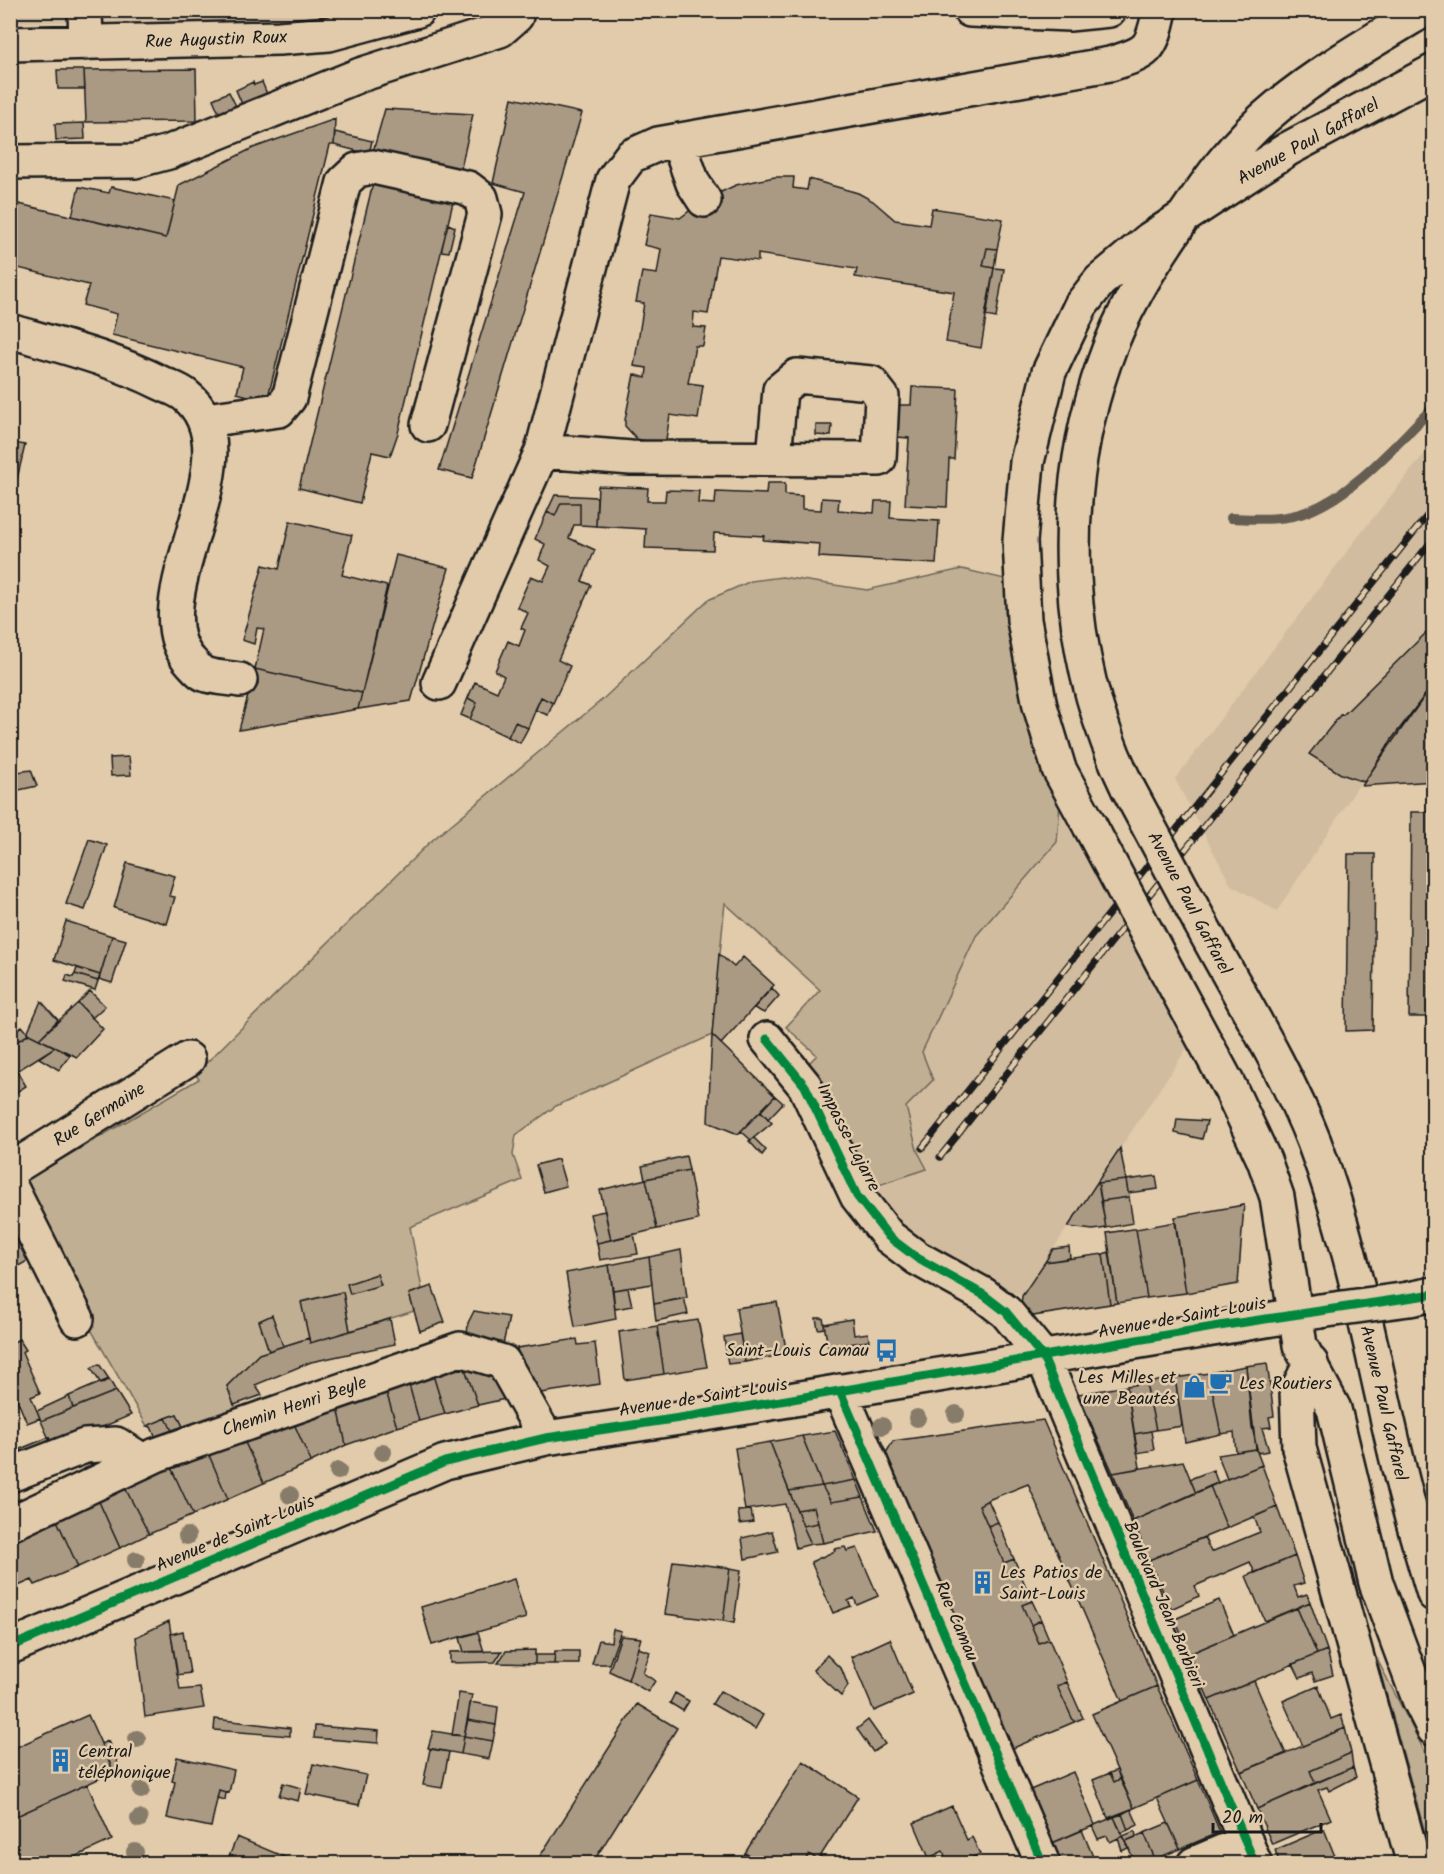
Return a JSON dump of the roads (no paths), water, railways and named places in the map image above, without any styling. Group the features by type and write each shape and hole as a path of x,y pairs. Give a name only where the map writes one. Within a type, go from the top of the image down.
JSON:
{"street":[{"path":"85,10 86,43"},
{"name":"Rue Augustin Roux","path":"10,44 329,34 418,10"},
{"path":"10,162 135,161 169,152 360,75 500,30 516,16 516,10"},
{"path":"970,10 1069,14 1109,10"},
{"path":"439,683 542,451 614,180 631,156 658,144 1110,64 1139,55 1154,41 1160,10"},
{"path":"1355,51 1409,10"},
{"name":"Avenue Paul Gaffarel","path":"1424,10 1355,51 1276,108 1217,167 1138,287 1104,362 1088,416 1074,504 1075,586 1083,656 1098,720 1128,788 1285,1081 1313,1140 1348,1243 1403,1485 1434,1594"},
{"name":"Avenue Paul Gaffarel","path":"1185,215 1279,154 1434,71"},
{"path":"678,141 693,183 704,200"},
{"path":"205,420 279,410 289,398 344,182 357,170 373,167 468,188 481,198 485,214 428,425"},
{"path":"1185,215 1120,262 1100,280 1081,305 1049,372 1028,462 1020,541 1024,620 1040,706 1059,769 1231,1090 1264,1160 1278,1197 1285,1234 1307,1313 1300,1345 1334,1409 1376,1583 1419,1699 1434,1729"},
{"path":"10,331 128,366 186,395 205,420 210,452 202,504 184,562 175,616 181,652 202,674 240,680"},
{"path":"542,451 631,458 774,458"},
{"name":"Impasse Lajarre","path":"767,1039 805,1086 857,1196 889,1237 917,1258 992,1300 1006,1312 1043,1357"},
{"name":"Rue Germaine","path":"10,1170 188,1059"},
{"path":"10,1186 77,1319"},
{"name":"Avenue de Saint-Louis","path":"10,1647 445,1462 546,1438 1307,1313 1421,1297"},
{"name":"Chemin Henri Beyle","path":"10,1524 143,1461 460,1349 503,1362 546,1438"},
{"name":"Boulevard Jean Barbieri","path":"1043,1357 1250,1853"},
{"path":"1311,1363 1297,1391 1299,1448 1414,1863"},
{"name":"Rue Camau","path":"840,1391 1043,1863"},
{"path":"10,1475 85,1446 116,1444 143,1461"},
{"path":"1194,1863 1250,1853"}],"waterway":[{"path":"1231,518 1270,519 1290,516 1327,503 1376,465 1434,407"}],"railway":[{"path":"922,1148 1434,507"},
{"path":"940,1157 1434,538"}],"place":[{"name":"Saint-Louis Camau","path":"887,1350"},
{"name":"Les Routiers","path":"1221,1383"},
{"name":"Les Milles et une Beautés","path":"1194,1387"},
{"name":"Les Patios de Saint-Louis","path":"982,1582"},
{"name":"Central téléphonique","path":"60,1761"}]}
